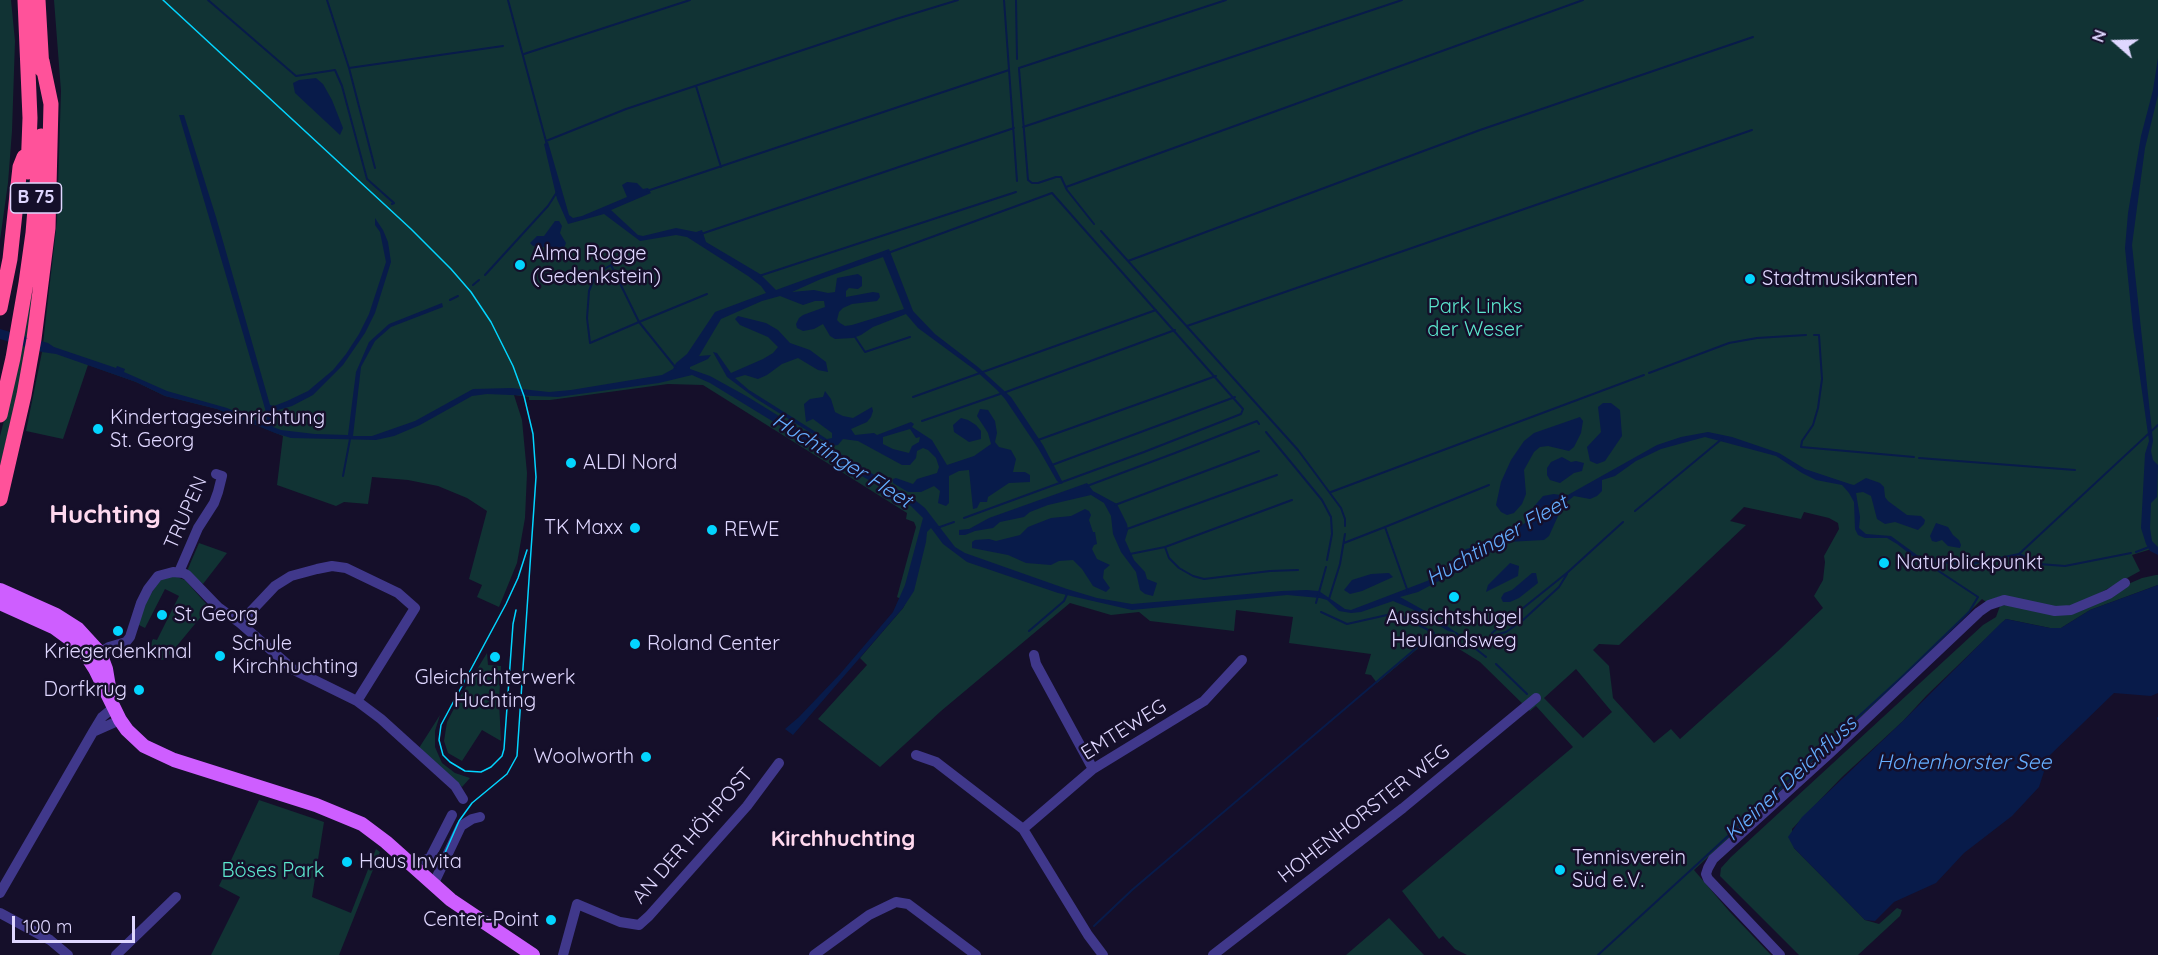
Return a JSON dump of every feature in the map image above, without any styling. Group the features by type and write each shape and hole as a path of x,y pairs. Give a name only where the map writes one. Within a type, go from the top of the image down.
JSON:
{"highway":[{"name":"B 75","path":"0,415 12,338 23,238 30,141 25,0"},
{"name":"B 75","path":"0,373 12,338 26,283 37,193 42,132 42,61 38,0"},
{"path":"0,499 24,395 48,228 51,104 42,61"},
{"path":"0,308 10,259 20,167 30,141"}],"main road":[{"path":"0,590 67,620 85,636 108,678 115,710 135,739 156,753 195,768 316,805 345,816 371,830 459,906 533,955"},
{"path":"0,603 49,625 94,656"}],"street":[{"name":"TRUPEN","path":"179,572 198,528 214,503 222,476 216,474"},
{"path":"240,623 275,586 291,576 332,566 346,568 398,593 415,608 357,702"},
{"path":"94,656 126,642 141,603 158,576 169,572 187,575 218,607 294,670 357,702 381,719 455,786 463,799"},
{"path":"1780,955 1708,879 1706,874 1713,859 1989,605 2004,600 2043,609 2071,610 2109,594 2125,583"},
{"path":"1034,655 1036,664 1093,769"},
{"name":"EMTEWEG","path":"1023,829 1093,769 1204,701 1242,660"},
{"name":"HOHENHORSTER WEG","path":"1213,955 1403,808 1536,698"},
{"path":"0,893 93,732 115,710"},
{"path":"916,755 936,762 1023,829 1088,935 1103,955"},
{"name":"AN DER HÖHPOST","path":"563,955 577,904 620,922 639,925 747,806 779,763"},
{"path":"408,862 417,863 430,858 452,815"},
{"path":"434,885 461,826 480,817"},
{"path":"116,955 176,897"},
{"path":"814,955 869,915 896,902 908,904 976,955"},
{"path":"0,913 50,940 68,955"}],"green space":[{"path":"0,0 11,0 15,41 12,131 0,240"},
{"name":"Park Links der Weser","path":"54,0 2158,0 2158,547 2132,555 2140,571 2078,605 2053,607 2001,596 1986,602 1982,599 1918,664 1694,870 1771,955 1467,955 1455,949 1443,936 1439,939 1402,891 1573,747 1536,706 1530,711 1480,662 1435,634 1377,683 1371,675 1365,674 1371,654 1289,643 1293,617 1236,610 1234,631 1150,621 1139,612 1111,615 1070,603 941,711 880,767 818,719 867,665 860,658 906,602 897,597 916,527 914,522 906,519 907,513 703,385 668,384 550,400 529,400 529,397 514,395 522,420 527,473 525,518 517,563 499,607 477,597 482,585 469,579 487,511 467,498 438,486 408,480 372,477 368,504 344,502 336,506 277,485 283,436 217,409 165,396 136,382 88,365 63,439 26,431 42,352 57,221 61,91","holes":["1744,507 1801,519 1804,512 1829,518 1838,523 1839,529 1824,556 1823,580 1814,596 1823,608 1680,739 1671,729 1654,743 1613,698 1609,666 1593,650 1599,644 1619,645 1746,525 1730,521","1576,669 1612,712 1583,738 1544,698"]},
{"path":"31,294 35,294 27,354 0,466 0,436 20,359"},
{"path":"199,543 227,553 203,584 187,571"},
{"path":"2158,575 2158,585 2090,610 2061,628 2006,619 1903,721 1842,777 1792,829 1794,848 1865,920 1879,924 1897,908 1902,910 1900,916 1858,955 1799,955 1720,876 1721,868 1731,857 1983,625 1996,617 2000,606 2011,604 2059,614 2142,578"},
{"path":"174,576 185,580 209,607 166,659 161,660 146,653 153,639 157,640 179,596 165,589 145,628 137,624 144,604 160,580"},
{"path":"487,653 488,665 501,666 499,701 501,741 482,730 462,761 448,753 444,741 447,722"},
{"path":"440,715 435,731 435,747 442,763 455,773 470,778 462,787 419,748"},
{"name":"Böses Park","path":"259,800 324,822 312,897 351,913 376,849 380,852 339,955 211,955 240,897 219,886"},
{"path":"1389,918 1424,955 1346,955"}],"water":[{"path":"2158,58 2158,95 2145,148 2132,245 2153,441 2151,451 2153,460 2158,465 2157,497 2151,503 2150,528 2152,541 2158,547 2158,555 2150,551 2141,528 2145,454 2149,441 2133,328 2125,248 2128,213 2141,136 2153,90"},
{"path":"316,78 323,84 332,100 343,128 340,135 295,93 293,83"},
{"name":"Huchtinger Fleet","path":"179,115 184,115 270,405 274,406 308,391 333,370 346,354 369,314 386,262 375,218 388,242 391,262 375,313 365,333 343,365 313,395 292,406 271,412 273,427 281,430 348,435 356,372 369,342 389,324 442,303 443,307 391,327 375,341 361,367 353,436 372,436 415,421 473,389 512,388 549,392 662,375 673,369 676,363 687,354 715,312 766,293 748,276 687,237 676,235 640,241 604,214 568,224 557,199 544,144 548,142 569,215 573,218 627,197 622,185 627,182 637,183 643,189 648,188 651,193 611,210 638,235 643,236 676,228 696,232 702,230 706,242 760,274 776,290 889,249 913,311 935,334 978,367 1011,397 1043,445 1063,483 1057,481 1038,448 997,390 975,370 918,328 906,314 853,338 835,339 830,336 823,324 803,331 797,328 799,318 825,307 824,301 803,305 780,296 762,301 721,319 699,356 711,355 690,369 710,376 748,397 915,500 925,508 955,547 965,553 1067,589 1097,598 1132,604 1306,590 1319,591 1345,609 1351,610 1427,581 1448,570 1454,558 1466,549 1504,537 1528,521 1530,511 1543,496 1554,494 1566,496 1657,445 1681,437 1708,432 1732,437 1779,453 1805,469 1850,484 1854,485 1866,478 1880,483 1884,487 1888,501 1907,515 1921,516 1925,520 1924,524 1918,530 1895,522 1885,524 1877,519 1871,496 1863,492 1856,493 1860,517 1859,528 1866,534 1891,536 1917,555 1928,558 1930,564 1929,566 1915,558 1887,538 1865,538 1858,535 1855,529 1854,502 1842,485 1816,480 1776,456 1705,437 1661,449 1636,461 1615,476 1602,480 1602,491 1597,496 1590,499 1574,496 1563,505 1549,536 1544,540 1507,542 1418,592 1400,597 1457,633 1448,631 1412,609 1393,601 1351,613 1339,611 1327,600 1320,598 1287,595 1132,610 1058,593 967,562 943,544 931,528 927,532 914,591 903,608 793,735 785,729 840,674 893,612 905,585 923,518 911,506 710,383 692,375 659,383 558,397 487,394 472,396 420,425 394,436 376,440 291,438 217,409 165,396 136,382 56,354 0,339 0,329 48,343 116,368 117,366 125,369 124,372 167,391 227,408 264,424 267,422","holes":["883,257 904,309 852,325 845,326 840,323 837,320 843,308 852,304 877,301 880,297 879,293 873,292 846,297 846,291 849,288 858,289 862,286 862,277 858,274 837,278 835,292 814,290 792,292"]},
{"path":"555,221 559,221 562,226 560,233 566,243 564,248 558,252 551,248 533,246 530,243 537,236 544,236"},
{"path":"738,316 766,323 778,330 790,343 810,350 826,362 828,372 818,370 798,358 782,364 758,379 745,375 735,378 749,390 827,439 832,438 832,433 813,419 806,422 804,404 810,399 823,397 825,391 831,399 835,412 843,416 853,418 872,407 871,417 867,422 851,429 855,435 874,433 877,435 911,422 914,424 912,427 932,440 947,465 974,456 991,444 988,433 977,416 980,409 988,410 995,421 997,433 995,442 999,447 1011,450 1016,459 1013,472 1025,472 1030,475 1030,482 1009,483 988,497 987,502 980,502 977,508 973,509 969,470 959,471 949,476 949,503 946,506 938,503 940,491 934,486 921,492 908,492 893,483 893,479 913,484 917,479 937,473 939,467 936,458 928,450 923,448 917,451 916,458 910,465 902,465 858,441 843,439 838,445 832,446 755,398 727,377 713,352 717,353 731,373 763,359 778,347 768,337 740,325 735,319","holes":["910,429 916,438 920,437 919,442 912,446 909,453 883,444 883,437"]},
{"path":"1603,403 1611,403 1620,410 1622,436 1605,461 1597,464 1590,461 1587,447 1601,432 1598,407"},
{"path":"1580,417 1583,421 1581,433 1574,447 1569,451 1548,446 1540,447 1534,452 1524,470 1526,494 1522,504 1514,513 1507,515 1501,512 1496,505 1501,482 1511,460 1524,441 1534,433"},
{"path":"961,418 976,425 981,431 981,439 969,442 954,432 953,425"},
{"path":"1562,457 1571,462 1584,463 1582,471 1574,473 1560,483 1550,480 1547,468 1551,462"},
{"path":"1087,483 1093,491 1117,504 1127,524 1125,540 1134,560 1145,572 1147,579 1157,583 1153,596 1140,590 1136,572 1121,552 1113,534 1111,516 1104,503 1091,495 1048,505 1024,517 1000,522 993,528 959,535 959,530 969,529 989,518"},
{"path":"1085,509 1091,515 1089,520 1095,532 1097,544 1092,549 1097,559 1110,565 1104,570 1103,578 1110,588 1106,592 1093,586 1073,560 1059,561 1051,565 1026,563 1008,555 972,548 972,542 975,540 996,541 1020,535 1028,527 1051,518 1071,516"},
{"path":"1936,523 1948,527 1959,540 1960,548 1948,546 1942,540 1932,541 1930,536"},
{"path":"1510,563 1519,566 1518,576 1486,592 1488,585"},
{"path":"1389,573 1393,577 1362,591 1350,594 1344,590 1352,580 1371,574"},
{"path":"1532,573 1536,573 1538,583 1519,598 1503,602 1501,598 1504,593 1512,590"},
{"name":"Hohenhorster See","path":"2158,585 2158,693 2151,696 2114,693 2049,756 2039,787 2012,816 1964,853 1936,883 1894,902 1875,921 1865,920 1794,848 1788,837 1802,817 2006,619 2061,628 2090,610"}],"waterway":[{"path":"208,0 296,76 335,70 342,86 367,179 394,203 392,204"},
{"path":"327,0 349,68 503,46"},
{"path":"508,0 547,145"},
{"path":"524,54 690,0"},
{"path":"546,141 626,109 958,0"},
{"path":"1004,0 1017,181"},
{"path":"1016,0 1017,59"},
{"path":"1019,68 1226,0"},
{"path":"1023,127 1402,0"},
{"path":"1066,187 1583,0"},
{"path":"1128,261 1480,130 1753,37"},
{"path":"349,68 375,168"},
{"path":"1019,69 1028,180 1038,183 1061,177 1067,190 1094,224"},
{"path":"647,191 1009,70"},
{"path":"696,86 721,167"},
{"path":"701,234 1014,128"},
{"path":"1187,326 1752,130"},
{"path":"485,275 548,206 557,192"},
{"path":"759,276 1016,192"},
{"path":"888,253 1052,193 1243,409 1241,414 1144,452 964,518"},
{"path":"1101,231 1298,450 1341,508 1345,526"},
{"path":"676,368 639,322 611,265 596,274 589,291 587,318 590,343 639,322 707,294"},
{"path":"473,285 479,280"},
{"path":"450,300 458,296"},
{"path":"913,397 1156,310"},
{"path":"1006,392 1175,330"},
{"path":"1649,373 1729,343 1757,338 1806,335"},
{"path":"1814,335 1819,335 1822,379 1813,425 1802,441 1801,447 1914,457"},
{"path":"855,337 865,352 910,337"},
{"path":"1331,492 1644,375"},
{"path":"1038,440 1216,376"},
{"path":"922,421 1000,394"},
{"path":"1052,465 1235,397"},
{"path":"1087,486 1257,421 1259,424"},
{"path":"2019,554 2158,425"},
{"path":"1266,432 1322,500 1331,517 1332,534 1327,560"},
{"path":"1635,511 1723,438"},
{"path":"343,476 350,439"},
{"path":"1115,505 1259,451"},
{"path":"1919,458 2075,470"},
{"path":"1127,529 1277,475"},
{"path":"1408,592 1385,527 1489,485"},
{"path":"1130,554 1165,547 1292,500"},
{"path":"937,528 954,522"},
{"path":"1492,633 1568,572 1623,522"},
{"path":"1344,543 1385,527"},
{"path":"1329,599 1340,564 1345,534"},
{"path":"1165,547 1169,558 1179,568 1204,579 1298,570"},
{"path":"2136,552 2149,547"},
{"path":"1926,560 1966,565 2019,554 2039,564 2065,566 2131,553"},
{"name":"Kleiner Deichfluss","path":"1598,955 1905,674 1969,612 1978,597 1928,564"},
{"path":"1316,603 1326,567"},
{"path":"1495,635 1506,632 1523,620 1559,587 1567,574"},
{"path":"1029,631 1064,601 1067,594"},
{"path":"1094,926 1132,890 1434,633 1396,613 1347,624 1321,612"},
{"path":"1456,633 1486,657"},
{"path":"1496,664 1527,694"}],"tram line":[{"path":"163,0 411,229 451,269 471,292 491,322 513,366 524,396 533,434 536,477 517,756 507,774 472,803 459,821 441,862"},
{"path":"516,610 502,756 491,767 481,772 465,771 443,755 439,740 441,725 506,604 527,550"}],"place":[{"name":"Alma Rogge (Gedenkstein)","path":"520,265"},
{"name":"Stadtmusikanten","path":"1750,279"},
{"name":"Kindertageseinrichtung St. Georg","path":"98,429"},
{"name":"ALDI Nord","path":"571,463"},
{"name":"TK Maxx","path":"635,528"},
{"name":"REWE","path":"712,530"},
{"name":"Naturblickpunkt","path":"1884,563"},
{"name":"Aussichtshügel Heulandsweg","path":"1454,597"},
{"name":"St. Georg","path":"162,615"},
{"name":"Kriegerdenkmal","path":"118,631"},
{"name":"Roland Center","path":"635,644"},
{"name":"Schule Kirchhuchting","path":"220,656"},
{"name":"Gleichrichterwerk Huchting","path":"495,657"},
{"name":"Dorfkrug","path":"139,690"},
{"name":"Woolworth","path":"646,757"},
{"name":"Haus Invita","path":"347,862"},
{"name":"Tennisverein Süd e.V.","path":"1560,870"},
{"name":"Center-Point","path":"551,920"}],"district":[{"name":"Huchting","path":"105,515"},
{"name":"Kirchhuchting","path":"843,839"}]}
